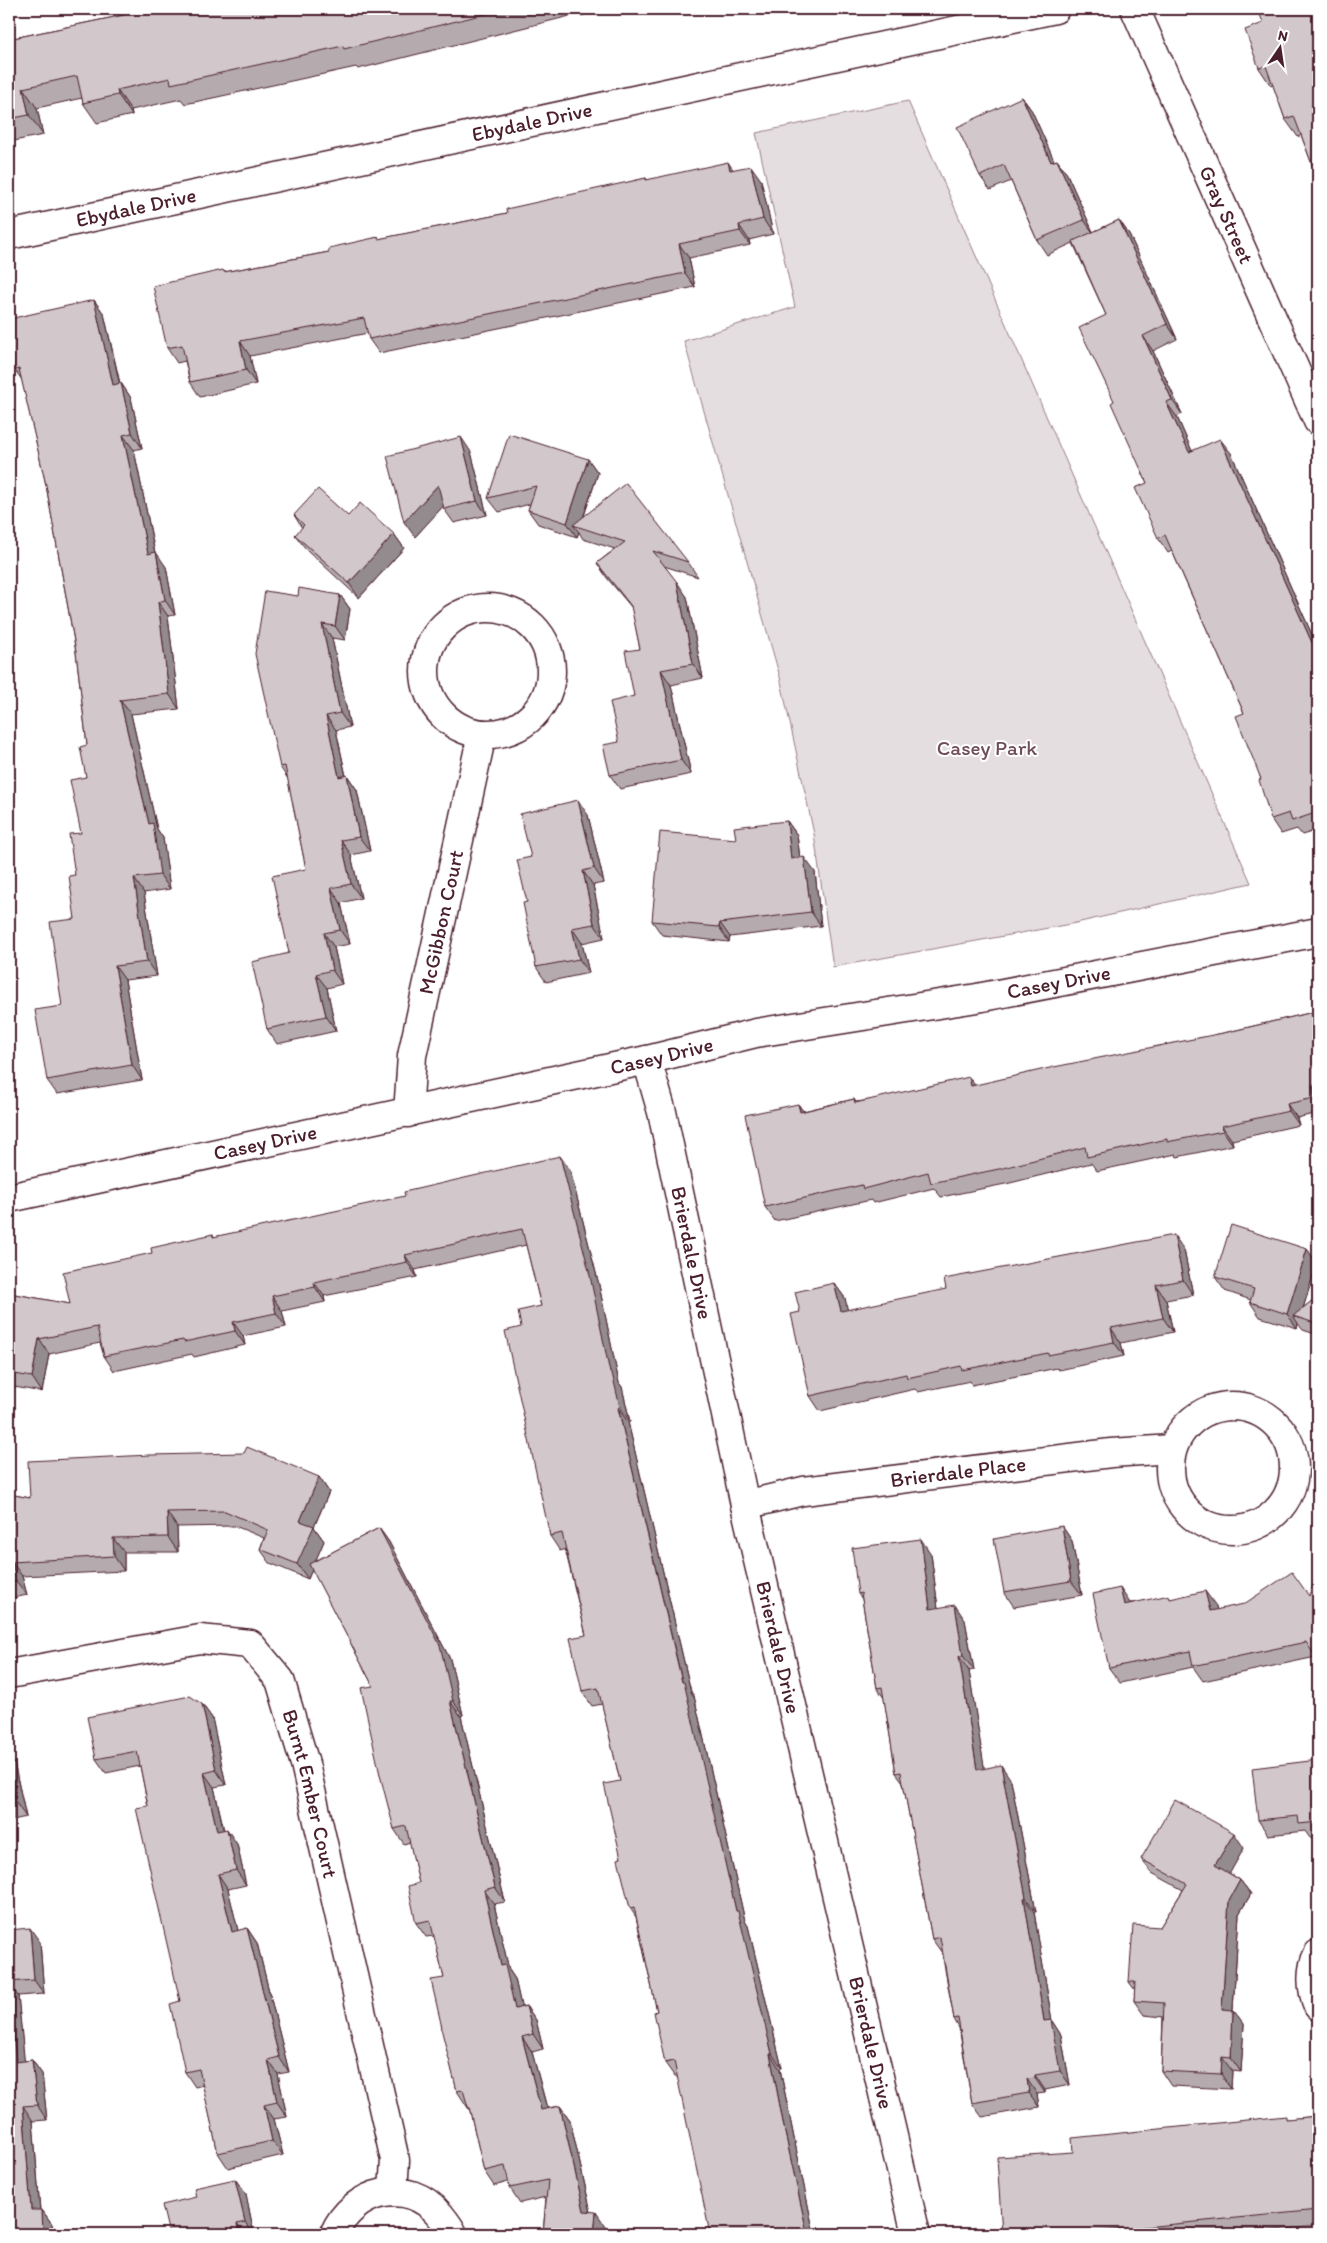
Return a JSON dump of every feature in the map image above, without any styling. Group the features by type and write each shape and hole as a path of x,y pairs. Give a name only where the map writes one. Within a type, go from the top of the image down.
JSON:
{"street":[{"name":"Ebydale Drive","path":"9,235 1055,9"},
{"name":"Gray Street","path":"1135,9 1318,421"},
{"path":"490,607 512,611 533,625 546,643 552,665 550,688 540,707 525,723 504,732 482,734 461,728 442,715 430,697 424,667 429,646 441,627 459,614 490,607"},
{"name":"McGibbon Court","path":"408,1113 412,1056 482,734"},
{"name":"Casey Drive","path":"9,1198 408,1113 647,1060 756,1033 977,998 1318,932"},
{"name":"Brierdale Drive","path":"647,1060 662,1112 745,1505 916,2234"},
{"path":"1219,1406 1247,1407 1267,1416 1278,1425 1290,1443 1295,1475 1288,1496 1272,1516 1253,1526 1228,1530 1207,1525 1196,1519 1180,1503 1174,1492 1170,1470 1172,1449 1182,1429 1199,1415 1219,1406"},
{"name":"Brierdale Place","path":"745,1505 803,1491 1111,1453 1172,1449"},
{"name":"Burnt Ember Court","path":"9,1674 200,1639 250,1644 280,1680 305,1764 393,2150 395,2160 393,2192"},
{"path":"1318,1954 1312,1975 1314,1997 1318,2006"},
{"path":"334,2234 340,2220 355,2204 372,2196 393,2192 412,2195 432,2205 453,2234"}],"green space":[{"name":"Casey Park","path":"908,101 1251,883 1076,923 833,967 814,834 780,677 684,341 795,307 756,133"}],"building":[{"path":"144,9 505,9 344,49 343,46 171,84 170,78 117,90 118,95 83,103 77,76 23,88 29,115 9,119 9,39 124,15 124,13"},
{"path":"1258,9 1318,9 1318,190 1313,177 1316,175 1294,116 1285,119 1266,66 1259,68 1245,30 1263,23"},
{"path":"1022,97 1051,162 1057,160 1084,220 1037,240 1004,165 980,176 957,127"},
{"path":"728,162 730,170 751,166 763,219 739,225 740,231 679,244 685,273 369,339 364,318 240,341 246,370 190,382 182,345 167,348 153,286 223,270 224,272 329,252 329,248 507,213 506,209"},
{"path":"1119,220 1167,324 1143,336 1172,400 1166,402 1189,452 1220,439 1318,656 1318,812 1292,821 1289,813 1271,819 1259,780 1261,779 1236,716 1244,713 1165,535 1158,538 1135,488 1147,483 1111,403 1114,401 1079,328 1106,315 1073,241"},
{"path":"94,300 113,385 121,383 132,433 123,435 148,554 156,552 165,600 158,602 169,694 120,700 149,824 153,823 160,875 134,878 147,962 115,966 132,1065 47,1080 35,1010 62,1006 50,922 75,919 69,876 75,875 69,834 81,833 70,780 86,777 80,747 87,745 76,652 46,485 19,369 15,370 9,345 9,319"},
{"path":"509,434 588,459 567,523 528,510 536,486 488,498"},
{"path":"461,437 477,501 444,509 438,485 404,522 387,456"},
{"path":"626,483 688,562 653,551 677,582 693,664 661,670 681,760 610,775 603,745 619,742 610,702 634,696 625,651 640,649 631,606 597,563 625,542 573,525"},
{"path":"318,489 348,516 360,503 394,534 349,583 295,535 304,525 294,515"},
{"path":"299,588 340,595 335,626 322,624 340,713 326,716 339,777 347,775 359,837 341,840 351,884 331,888 340,930 324,933 332,970 316,974 326,1016 267,1029 252,962 289,953 272,876 306,869 285,766 280,767 255,654 265,591 298,596"},
{"path":"578,800 594,868 583,871 594,924 572,928 579,959 536,967 523,903 527,902 517,860 531,857 520,814"},
{"path":"787,821 791,859 804,857 811,912 720,923 719,927 652,921 660,832 736,839 734,827"},
{"path":"1318,1011 1318,1084 1312,1085 1314,1098 1287,1104 1289,1111 1222,1126 1223,1131 1167,1142 1167,1139 1087,1157 1085,1147 999,1169 931,1183 928,1172 863,1189 862,1185 765,1207 745,1115 798,1104 800,1112 854,1099 855,1103 969,1077 971,1086 1054,1067 1228,1032"},
{"path":"560,1156 589,1271 610,1373 612,1373 620,1407 618,1408 682,1682 684,1682 736,1911 738,1911 772,2054 770,2054 785,2133 806,2228 809,2227 811,2234 710,2234 674,2061 665,2063 654,2012 657,2011 634,1907 630,1908 618,1859 621,1858 604,1784 620,1781 598,1688 582,1691 570,1638 586,1635 562,1533 550,1536 505,1331 521,1327 518,1311 541,1306 522,1229 405,1255 407,1262 314,1282 315,1287 272,1296 276,1313 233,1322 235,1331 104,1356 97,1327 39,1339 32,1377 9,1373 9,1293 70,1304 63,1272 152,1253 151,1248 213,1234 213,1237 405,1196 404,1192"},
{"path":"1231,1225 1307,1249 1287,1314 1250,1302 1254,1289 1215,1277"},
{"path":"1174,1235 1183,1280 1156,1285 1163,1318 1111,1328 1114,1342 962,1370 961,1366 907,1378 906,1374 810,1396 791,1314 800,1312 795,1292 834,1283 841,1311 946,1289 944,1279"},
{"path":"1318,1296 1318,1324 1293,1316"},
{"path":"247,1447 319,1477 300,1521 314,1526 297,1564 260,1549 268,1530 225,1511 167,1512 168,1537 113,1538 114,1556 12,1562 16,1581 9,1583 9,1494 30,1498 28,1461 244,1453"},
{"path":"1062,1526 1071,1581 1004,1592 994,1539"},
{"path":"379,1528 440,1645 453,1701 450,1701 495,1887 484,1890 501,1966 505,1965 515,2009 526,2006 533,2034 522,2037 541,2110 560,2106 584,2211 596,2212 594,2234 543,2234 548,2180 510,2188 505,2166 484,2171 469,2107 463,2090 457,2091 431,1980 444,1978 430,1920 416,1923 408,1886 419,1883 406,1826 394,1829 361,1688 373,1686 309,1564"},
{"path":"921,1539 930,1609 955,1605 963,1656 959,1656 977,1770 1001,1765 1026,1898 1024,1898 1044,2021 1051,2020 1060,2071 1035,2075 1035,2078 1027,2079 1029,2093 972,2103 958,2018 954,2019 940,1937 932,1939 901,1772 896,1773 882,1687 877,1688 861,1593 858,1594 852,1548"},
{"path":"1292,1572 1309,1596 1318,1575 1318,1649 1313,1653 1306,1642 1193,1666 1190,1651 1109,1668 1093,1594 1120,1588 1124,1605 1169,1595 1170,1599 1205,1591 1210,1611 1244,1604"},
{"path":"190,1696 202,1704 216,1770 204,1773 217,1831 227,1829 236,1870 218,1874 232,1932 247,1928 279,2057 268,2060 277,2102 264,2105 272,2141 218,2153 199,2069 185,2072 170,2004 180,2001 136,1808 148,1806 137,1751 96,1759 87,1717"},
{"path":"1318,1760 1318,1822 1299,1824 1298,1816 1258,1820 1252,1768"},
{"path":"9,1772 16,1803 9,1804"},
{"path":"1175,1800 1234,1833 1215,1865 1240,1880 1229,1900 1222,2009 1233,2010 1231,2058 1222,2057 1221,2074 1161,2071 1164,2003 1134,2001 1135,1982 1129,1982 1133,1925 1160,1927 1187,1884 1141,1859"},
{"path":"30,1928 34,1980 9,1982 9,1930"},
{"path":"9,1992 16,2062 32,2060 37,2105 23,2106 31,2210 42,2210 43,2234 9,2234"},
{"path":"1286,2116 1286,2119 1318,2116 1318,2210 1073,2234 1002,2234 997,2157 1073,2152 1072,2138"},
{"path":"235,2179 245,2222 237,2224 239,2234 169,2234 162,2205 196,2197 194,2188"}]}
